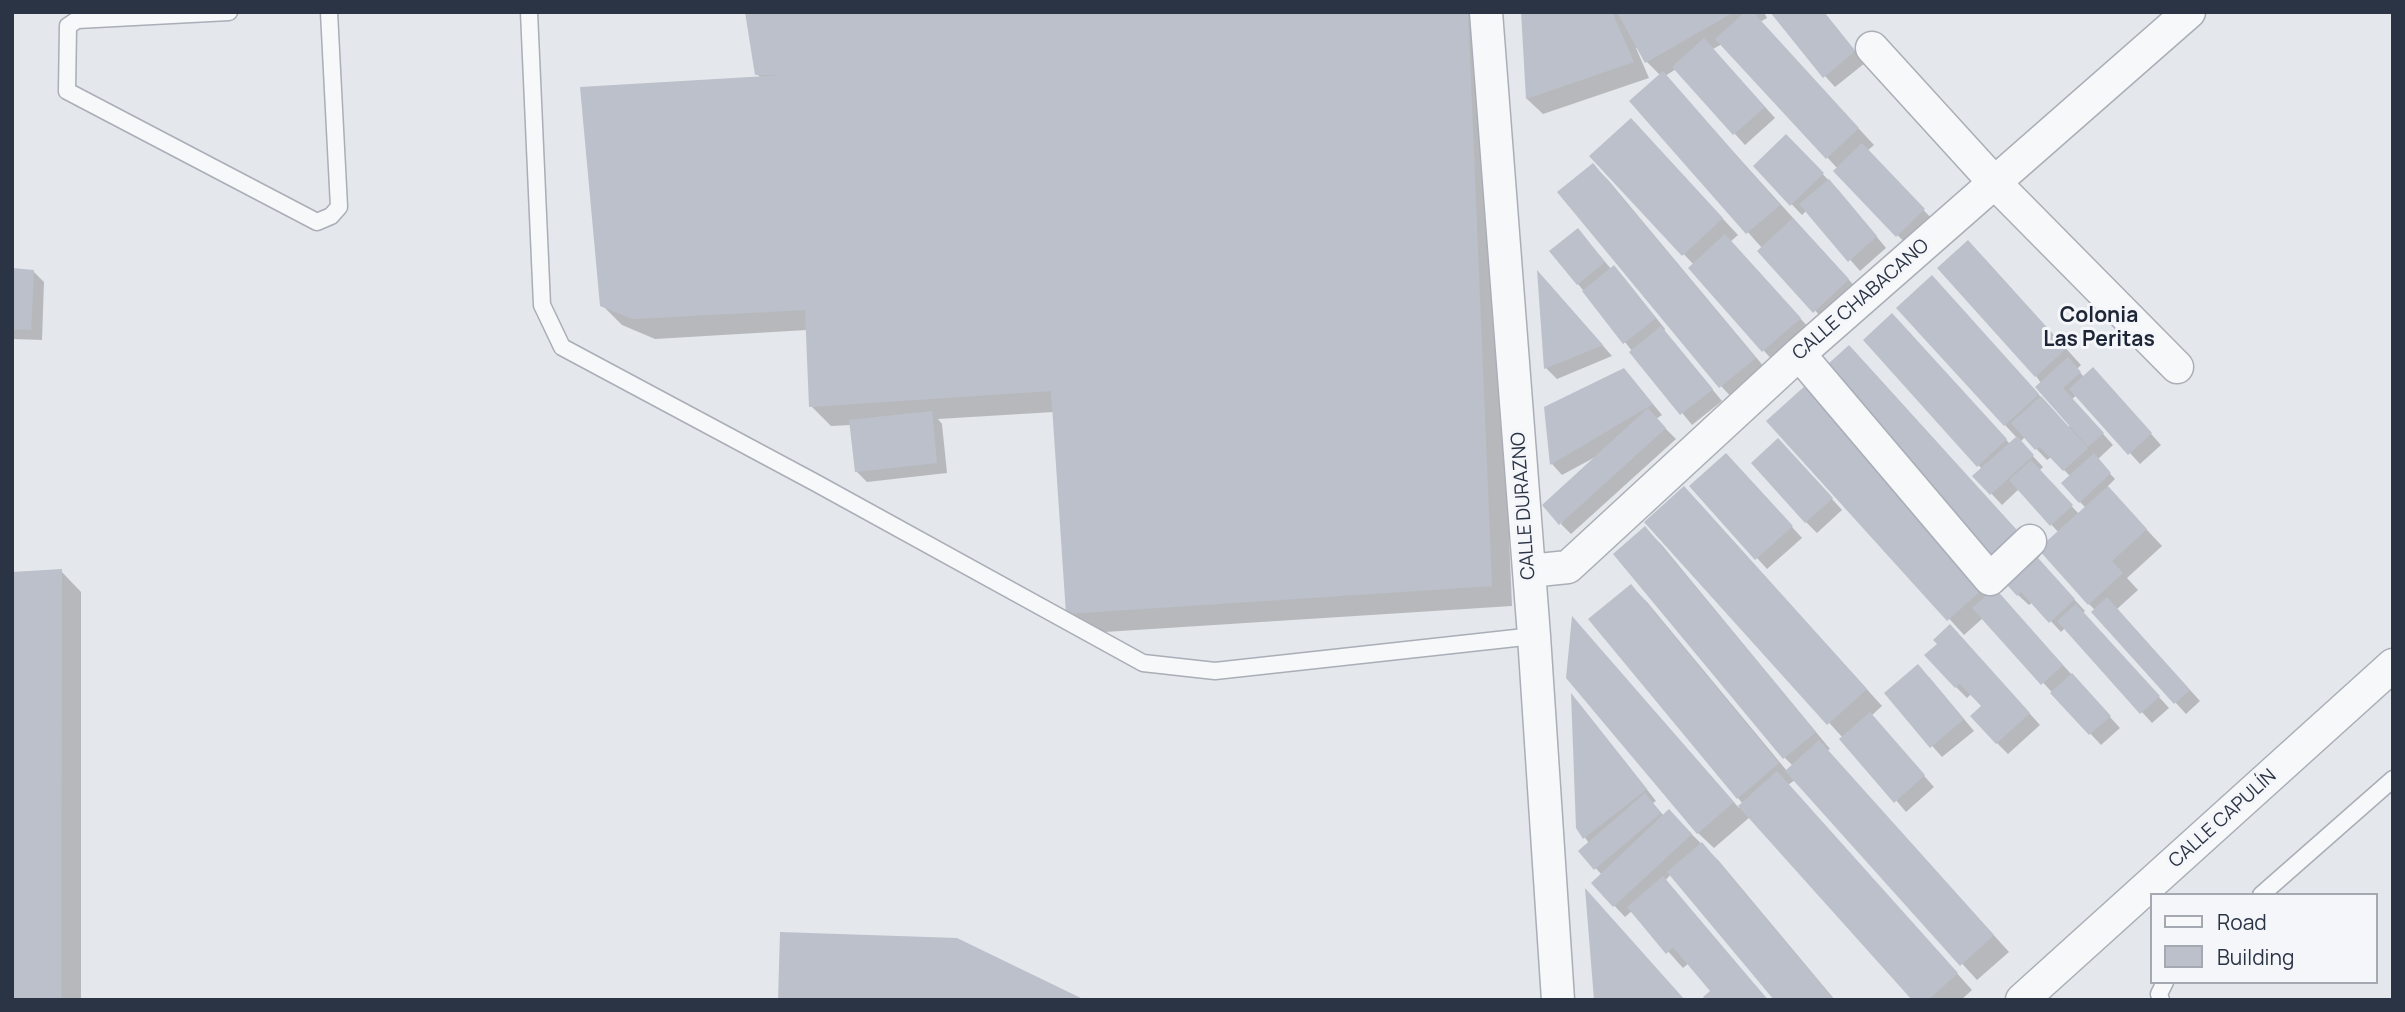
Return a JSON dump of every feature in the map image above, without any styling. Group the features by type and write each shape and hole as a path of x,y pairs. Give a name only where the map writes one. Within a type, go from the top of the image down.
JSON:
{"street":[{"name":"CALLE DURAZNO","path":"1486,12 1534,636 1558,1000"},
{"name":"CALLE CHABACANO","path":"1529,571 1568,567 1799,354 2189,12"},
{"path":"1872,48 1994,183 2177,367"},
{"path":"1799,354 1990,579 2030,541"},
{"name":"CALLE CAPULÍN","path":"2022,1000 2393,666"}],"lane":[{"path":"229,12 77,20 68,26 67,91 317,222 331,216 339,207 329,12"},
{"path":"529,12 542,305 562,347 1143,663 1215,671 1534,636"},
{"path":"2263,893 2393,779"},
{"path":"2161,1000 2159,994 2164,984"}],"building":[{"path":"745,12 1468,12 1492,586 1066,614 1051,391 809,407 805,310 633,319 600,306 580,87 784,75 755,75"},
{"path":"1521,12 1612,12 1634,62 1526,99"},
{"path":"1617,12 1734,12 1645,63"},
{"path":"1745,12 1753,12 1859,128 1826,159 1715,39"},
{"path":"1770,12 1824,12 1855,51 1823,78"},
{"path":"1704,38 1765,107 1733,135 1672,67"},
{"path":"1663,71 1780,205 1746,234 1629,101"},
{"path":"1631,118 1723,218 1682,256 1589,156"},
{"path":"1786,134 1824,173 1790,206 1753,166"},
{"path":"1862,143 1925,209 1896,237 1833,171"},
{"path":"1593,163 1756,358 1719,388 1557,192"},
{"path":"1829,179 1877,236 1848,262 1799,204"},
{"path":"1793,218 1849,279 1813,313 1757,251"},
{"path":"1578,228 1605,262 1577,285 1549,251"},
{"path":"1725,234 1801,318 1762,352 1688,268"},
{"path":"1968,240 2066,349 2035,377 1937,268"},
{"path":"1614,265 1656,318 1623,344 1582,291"},
{"path":"12,268 34,270 31,330 12,329"},
{"path":"1537,270 1603,345 1544,369"},
{"path":"1932,275 2039,394 2004,426 1896,308"},
{"path":"1892,313 2007,439 1977,467 1863,340"},
{"path":"1661,326 1713,389 1680,415 1629,352"},
{"path":"1849,345 2025,539 1993,569 1817,374"},
{"path":"2068,357 2081,372 2063,388 2104,433 2088,447 2035,387"},
{"path":"2093,367 2152,433 2128,455 2069,389"},
{"path":"1624,368 1653,404 1550,465 1544,407"},
{"path":"1807,384 1988,584 1947,621 1766,421"},
{"path":"2041,396 2088,448 2063,471 2040,447 2035,450 2011,423"},
{"path":"1648,408 1666,428 1559,525 1542,505"},
{"path":"932,411 937,463 855,472 849,420"},
{"path":"2017,436 2034,455 1990,495 1972,476"},
{"path":"1778,438 1833,498 1805,523 1751,463"},
{"path":"1726,453 1793,526 1755,560 1689,486"},
{"path":"2094,453 2111,473 2079,503 2061,483"},
{"path":"2031,460 2073,505 2050,526 2009,480"},
{"path":"1684,486 1867,689 1827,725 1644,522"},
{"path":"2108,486 2147,529 2112,561 2123,573 2088,605 2038,549"},
{"path":"1645,526 1816,732 1783,759 1613,554"},
{"path":"2030,549 2075,599 2049,623 2021,592 2017,596 2000,577"},
{"path":"62,569 61,1000 12,1000 12,572"},
{"path":"1631,584 1779,763 1737,799 1588,619"},
{"path":"1995,588 2063,665 2041,685 1972,608"},
{"path":"2107,597 2190,690 2174,704 2091,612"},
{"path":"2076,604 2160,696 2140,714 2057,621"},
{"path":"1572,616 1734,802 1697,834 1566,678"},
{"path":"1950,624 2030,713 1996,744 1970,716 1981,706 1960,684 1955,688 1924,655 1937,644 1933,640"},
{"path":"1918,664 1964,719 1930,748 1884,693"},
{"path":"2072,673 2111,716 2089,735 2050,693"},
{"path":"1571,693 1647,789 1583,839 1576,828"},
{"path":"1870,712 1925,775 1894,803 1839,739"},
{"path":"1819,740 1994,935 1960,966 1785,771"},
{"path":"1777,771 1958,973 1928,1000 1912,1000 1738,806"},
{"path":"1645,793 1661,813 1594,870 1578,851"},
{"path":"1669,809 1692,834 1613,907 1591,883"},
{"path":"1702,842 1834,1000 1774,1000 1667,872"},
{"path":"1663,876 1768,1000 1706,1000 1703,997 1710,991 1673,947 1666,954 1627,907"},
{"path":"1585,888 1685,1000 1594,1000"},
{"path":"780,932 957,938 1085,1000 778,1000"}],"district":[{"name":"Colonia Las Peritas","path":"2099,328"}]}
